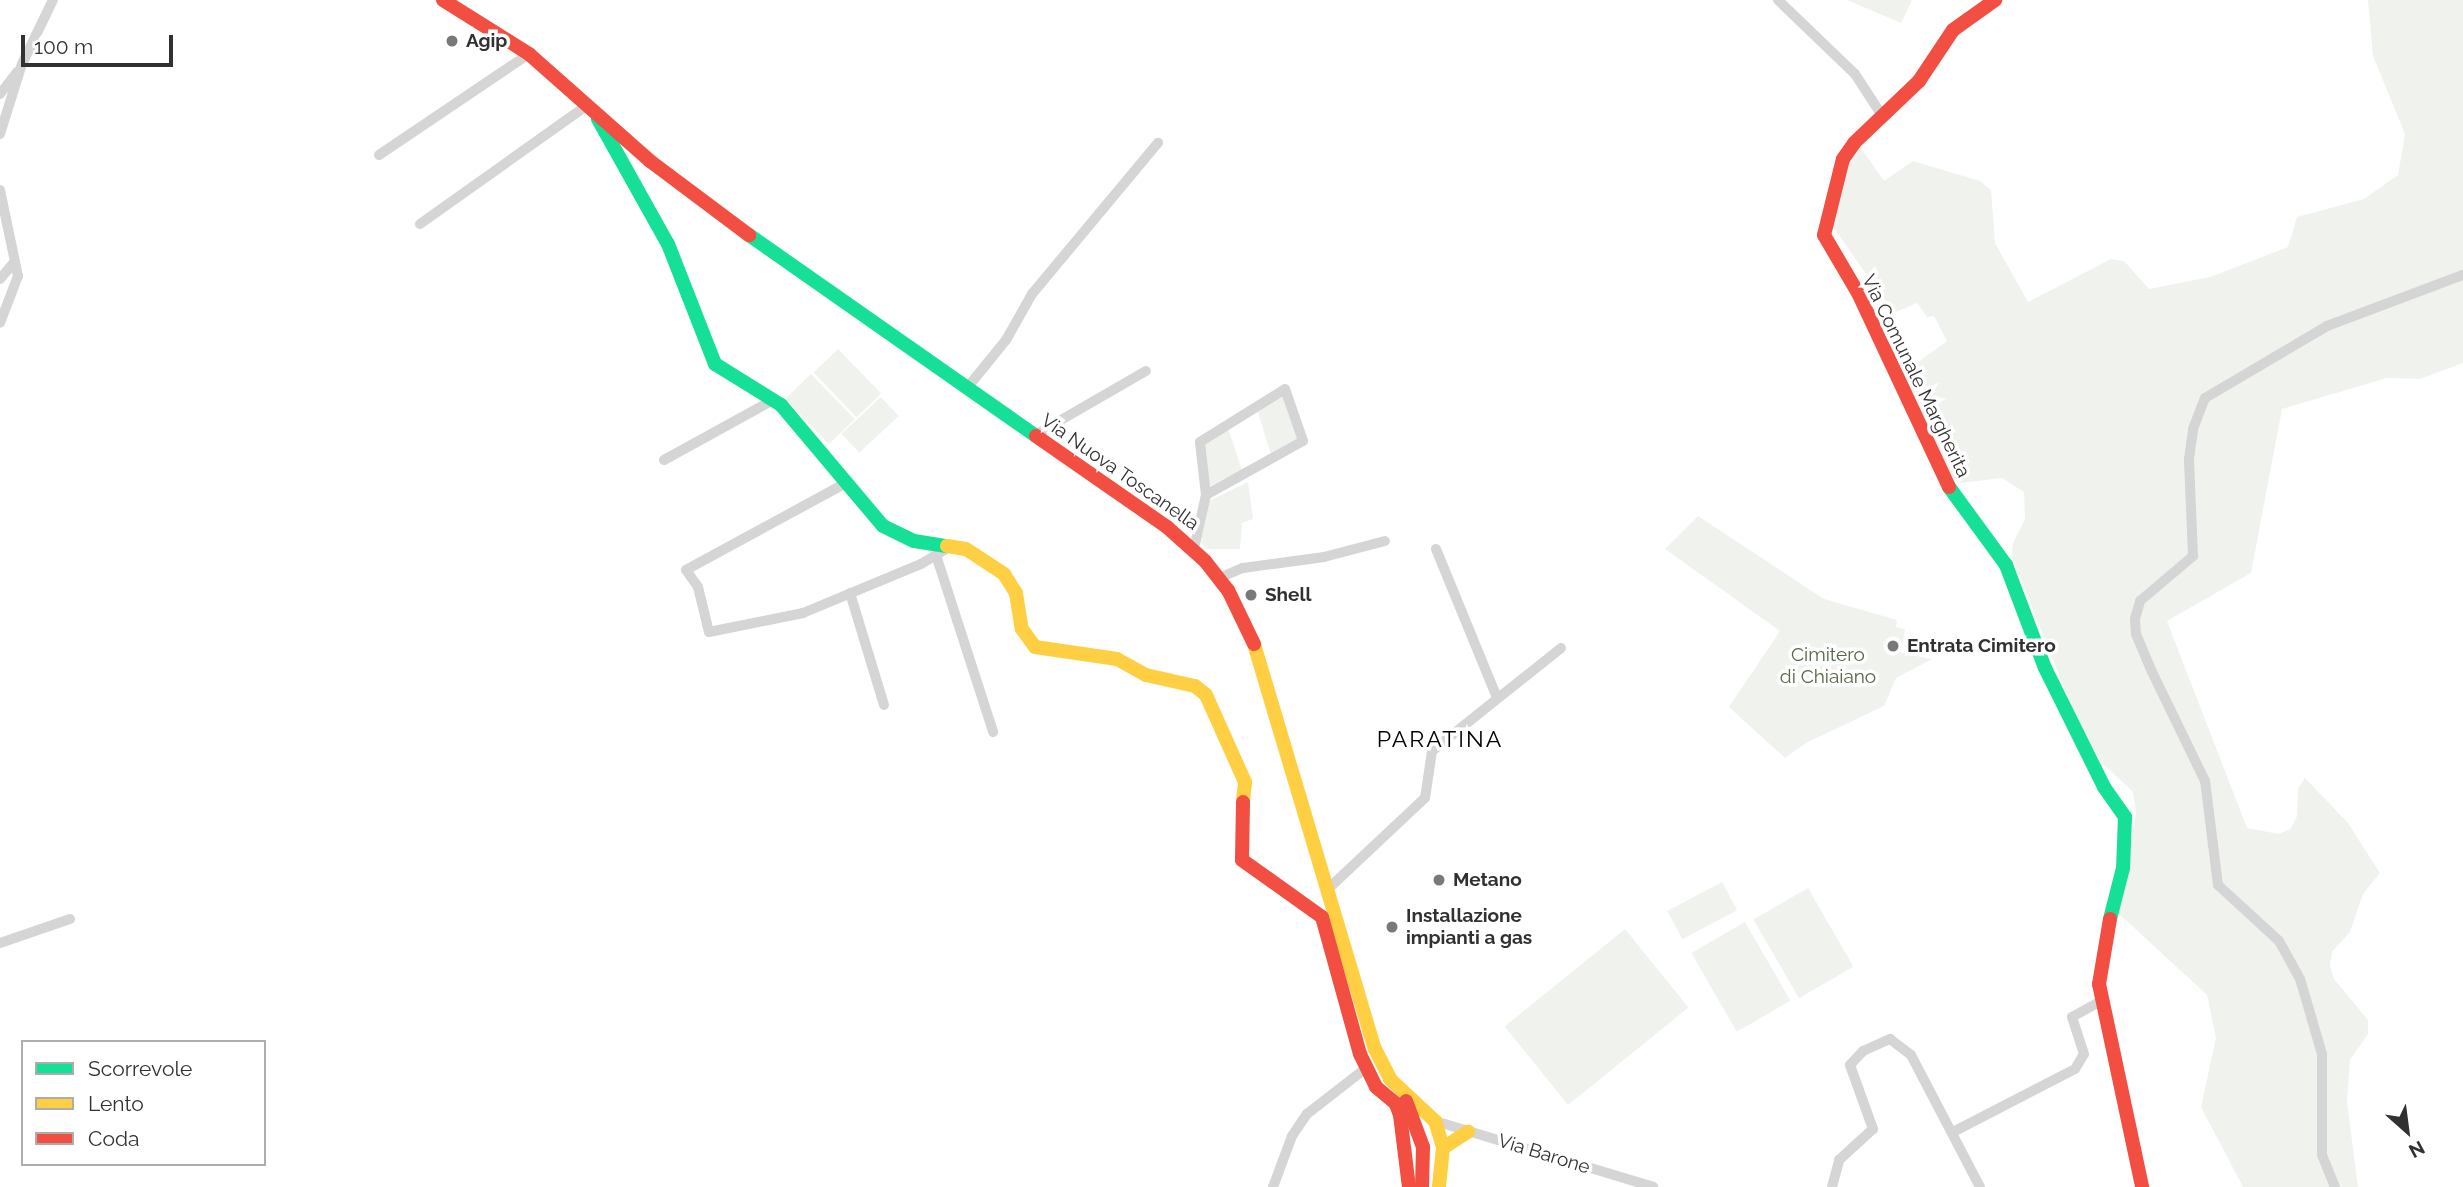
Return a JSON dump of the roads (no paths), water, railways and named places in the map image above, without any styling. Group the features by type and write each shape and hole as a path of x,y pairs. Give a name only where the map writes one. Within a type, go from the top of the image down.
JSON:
{"street":[{"path":"0,134 3,99 52,0"},
{"name":"Via Nuova Toscanella","path":"443,0 529,54 598,118 770,250 1194,549 1219,578 1259,653 1376,1049 1410,1109 1423,1153"},
{"path":"1778,0 1855,74 1881,114"},
{"name":"Via Comunale Margherita","path":"1995,0 1952,30 1919,81 1899,103 1881,114 1843,159 1826,217 1825,244 1858,293 1956,499 1989,537 2006,565 2045,668 2104,787 2125,817 2123,869 2100,958 2101,1001 2133,1125 2142,1187"},
{"path":"379,155 529,54"},
{"path":"420,224 586,106"},
{"path":"598,118 668,244 715,364 773,400 883,526 942,551"},
{"path":"967,388 1006,340 1032,295 1158,143"},
{"path":"0,193 18,276 3,304 0,323"},
{"path":"0,279 15,261"},
{"path":"2335,1187 2322,1154 2322,1054 2300,979 2279,940 2218,885 2205,781 2136,635 2135,619 2140,601 2193,556 2189,459 2193,429 2205,398 2327,326 2463,275"},
{"path":"1035,435 1146,371"},
{"path":"1194,549 1206,495 1199,442 1285,389 1303,442 1206,495"},
{"path":"664,460 773,400"},
{"path":"846,483 686,570 698,587 709,632 803,613 942,551 966,548 1004,574 1016,593 1021,629 1035,648 1117,659 1146,675 1195,686 1206,695 1245,782 1239,833 1242,860 1322,917 1366,1068 1376,1087 1396,1104 1404,1128 1404,1157 1409,1187"},
{"path":"1219,578 1243,568 1324,557 1385,541"},
{"path":"1436,549 1497,698"},
{"path":"942,551 993,732"},
{"path":"849,593 884,705"},
{"path":"1328,889 1425,798 1432,751 1561,648"},
{"path":"0,943 70,919"},
{"path":"1953,1132 2075,1069 2084,1054 2072,1017 2101,1001"},
{"path":"1832,1187 1839,1160 1873,1129 1849,1068 1853,1058 1890,1039 1906,1048 1980,1187"},
{"path":"1273,1187 1292,1136 1307,1114 1366,1068"},
{"name":"Via Nuova Toscanella","path":"1401,1091 1436,1121"},
{"path":"1436,1121 1443,1148 1439,1187"},
{"path":"1422,1187 1426,1132 1436,1121"},
{"name":"Via Barone","path":"1436,1121 1653,1187"},
{"path":"1443,1148 1468,1132"},
{"path":"1404,1157 1423,1153"}],"place":[{"name":"Agip","path":"452,41"},
{"name":"Shell","path":"1251,595"},
{"name":"Entrata Cimitero","path":"1893,646"},
{"name":"Metano","path":"1439,880"},
{"name":"Installazione impianti a gas","path":"1392,927"}],"district":[{"name":"PARATINA","path":"1440,739"}],"park label":[{"name":"Cimitero di Chiaiano","path":"1828,666"}]}
